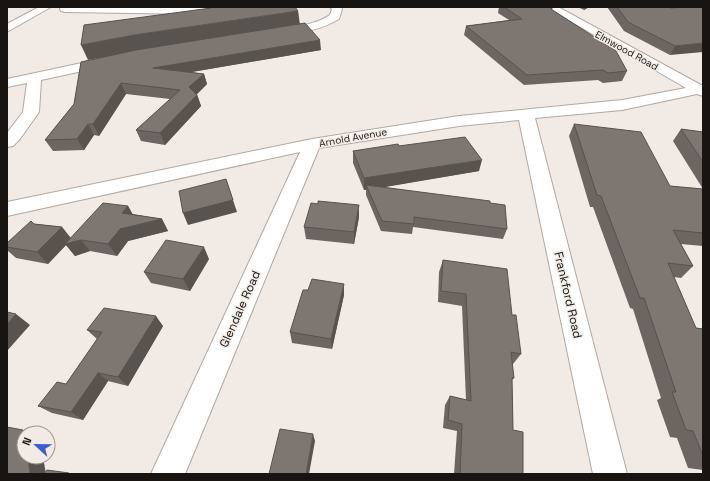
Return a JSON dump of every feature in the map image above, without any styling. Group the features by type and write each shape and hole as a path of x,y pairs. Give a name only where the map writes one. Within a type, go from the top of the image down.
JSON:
{"street":[{"path":"7,30 46,7"},
{"path":"68,7 65,9 197,11 205,7"},
{"path":"272,34 310,28 326,23 335,17 337,10 335,7"},
{"name":"Elmwood Road","path":"551,7 702,90"},
{"path":"7,82 34,78 121,59"},
{"path":"7,142 31,112 34,78"},
{"name":"Arnold Avenue","path":"7,209 312,144 459,121 622,105 702,90"},
{"name":"Frankford Road","path":"526,115 610,474"},
{"name":"Glendale Road","path":"168,474 312,144"},
{"path":"7,225 29,204"}],"building":[{"path":"211,7 295,7 298,11 134,35 81,45 84,25"},
{"path":"504,7 552,7 551,9 616,51 627,71 608,73 603,70 527,75 466,26 522,19"},
{"path":"617,7 703,7 703,43 675,46 628,22"},
{"path":"305,23 320,40 153,68 204,74 189,87 197,95 160,133 136,130 180,90 121,83 93,124 88,124 77,139 45,140 74,104 81,62 136,50"},
{"path":"574,124 641,132 670,186 703,189 703,233 673,230 693,266 668,263 696,328 703,329 703,456 693,431 686,430 672,392 676,392 644,298 640,298 601,196 597,195"},
{"path":"681,129 703,132 703,162"},
{"path":"465,137 482,160 364,178 353,151 398,144 399,146"},
{"path":"226,179 233,200 183,213 179,191"},
{"path":"366,185 490,201 490,203 505,205 507,229 414,217 414,224 382,221"},
{"path":"318,201 359,205 354,232 304,227 311,203 318,204"},
{"path":"103,203 128,206 122,213 162,219 120,229 108,244 81,240 65,244"},
{"path":"31,221 34,224 62,227 37,252 7,247 7,243"},
{"path":"166,240 204,247 183,279 144,272"},
{"path":"443,260 507,269 512,315 516,315 521,354 511,352 514,378 512,378 513,430 523,432 523,474 460,474 462,424 448,420 450,396 471,401 466,294 441,291"},
{"path":"312,279 344,284 331,339 290,332 303,290 308,290"},
{"path":"104,308 156,316 118,377 98,373 71,412 38,406 57,382 66,384 102,332 87,330"},
{"path":"7,312 16,314 7,324"},
{"path":"7,427 16,429 16,465 29,465 30,474 7,474"},
{"path":"280,429 313,434 306,474 269,474"},
{"path":"47,470 69,473 69,474 44,474"}]}
